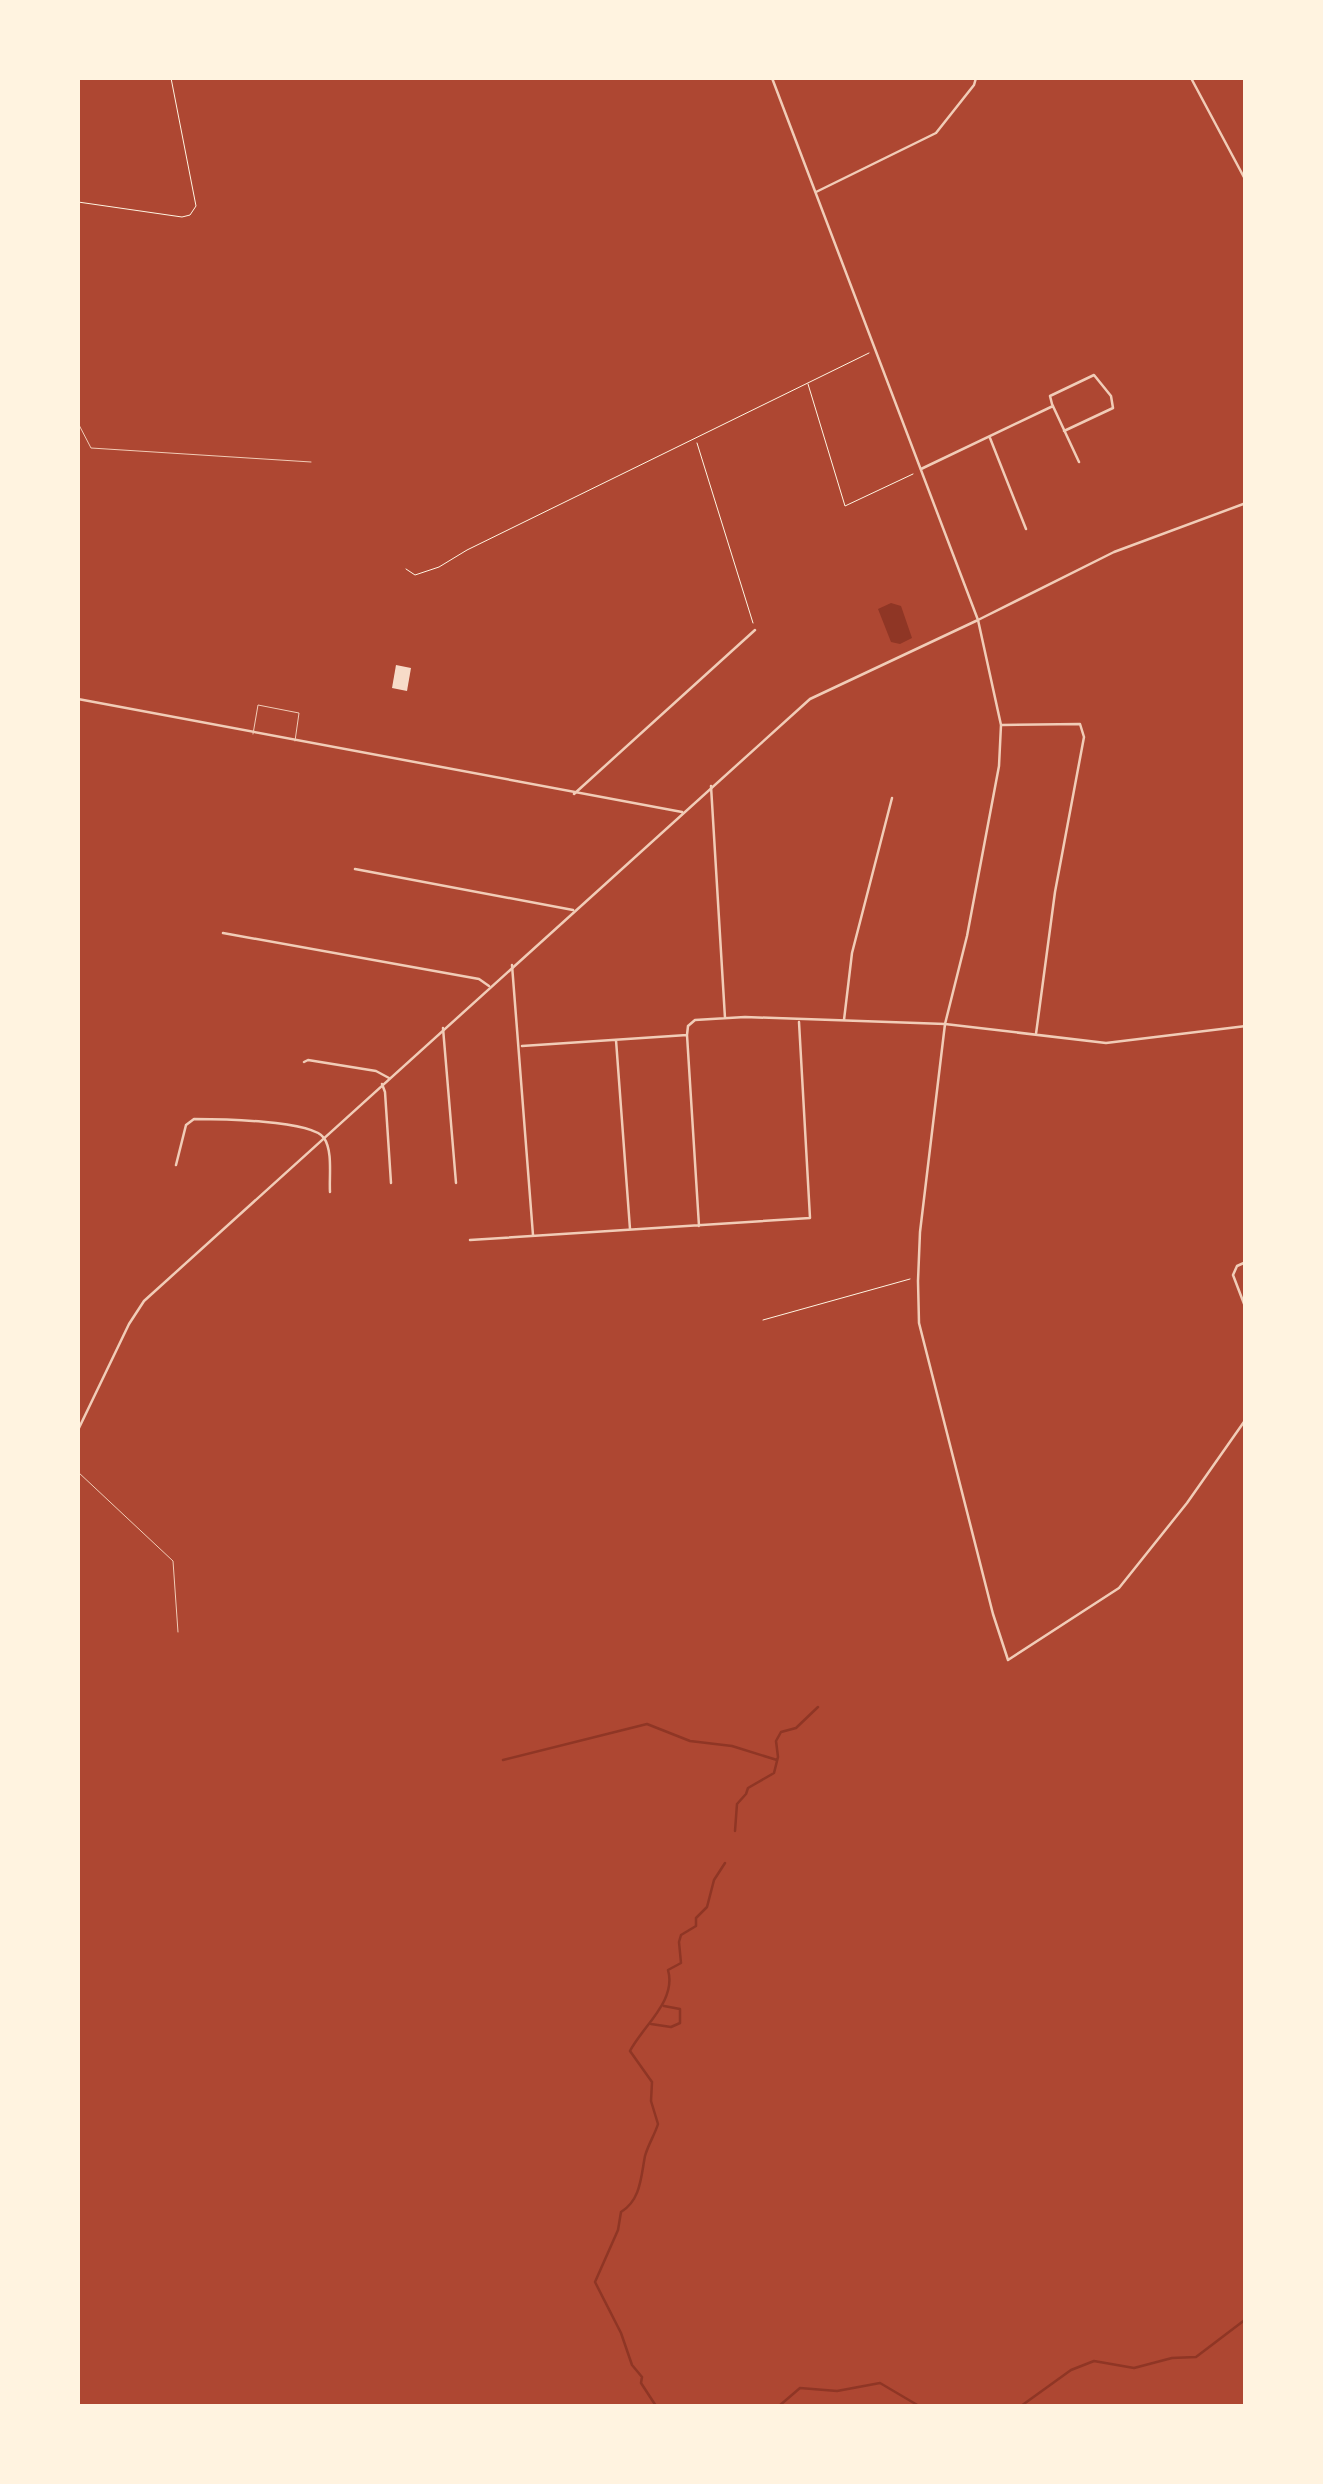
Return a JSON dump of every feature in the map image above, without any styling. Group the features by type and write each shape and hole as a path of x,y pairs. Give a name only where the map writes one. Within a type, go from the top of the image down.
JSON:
{"street":[{"path":"772,78 978,620 1001,725 989,826 945,1024 920,1232 918,1323 1008,1660 1119,1588 1187,1503 1246,1419"},
{"path":"816,192 936,134 976,78"},
{"path":"1192,78 1246,181"},
{"path":"1239,168 1246,163"},
{"path":"1064,430 1108,411 1114,404 1094,375 1050,396 1053,406 1078,462"},
{"path":"920,470 1053,406"},
{"path":"990,436 1026,529"},
{"path":"78,1430 144,1301 512,965 817,694 1114,552 1246,504"},
{"path":"574,794 755,630"},
{"path":"78,699 683,812"},
{"path":"1001,725 1080,724 1084,737 1055,892 1035,1036"},
{"path":"711,786 725,1018"},
{"path":"844,1022 852,953 892,798"},
{"path":"355,869 573,910"},
{"path":"223,933 479,980 490,986"},
{"path":"512,965 533,1236"},
{"path":"699,1226 687,1035 688,1026 695,1020 945,1024 1106,1044 1246,1026"},
{"path":"470,1240 810,1218 799,1020"},
{"path":"443,1028 456,1182"},
{"path":"520,1046 687,1035"},
{"path":"616,1040 630,1230"},
{"path":"304,1062 376,1072 389,1078"},
{"path":"382,1084 391,1183"},
{"path":"176,1165 186,1125 194,1119 314,1130 328,1146 330,1192"},
{"path":"1246,1262 1233,1275 1246,1309"}],"lane":[{"path":"78,423 91,448 311,462"},
{"path":"253,734 258,705 299,713 295,741"},
{"path":"78,1472 172,1561 178,1632"}],"path":[{"path":"78,202 190,215 196,206 172,78"},
{"path":"406,569 420,574 438,567 876,350"},
{"path":"808,384 845,506 920,470"},
{"path":"696,439 755,630"},
{"path":"762,1320 918,1277"}],"shaded area":[{"path":"78,78 1245,78 1245,2406 78,2406"},
{"path":"891,603 901,606 912,638 900,644 891,642 878,609"}],"building":[{"path":"396,665 411,668 407,691 392,688"}],"waterway":[{"path":"735,1831 737,1804 748,1788 774,1773 776,1741 781,1732 796,1728 818,1707"},
{"path":"503,1760 647,1724 690,1741 732,1746 777,1760"},
{"path":"656,2406 632,2365 595,2282 618,2230 621,2212 636,2194 658,2124 651,2101 652,2082 630,2051 663,2003 668,1992 668,1970 681,1963 681,1935 696,1926 696,1918 707,1907 714,1880 725,1863"},
{"path":"651,2024 671,2027 680,2023 680,2009 664,2006"},
{"path":"1021,2406 1071,2370 1094,2361 1134,2368 1172,2358 1196,2357 1246,2319"},
{"path":"779,2406 800,2388 837,2391 880,2383 919,2406"}]}
